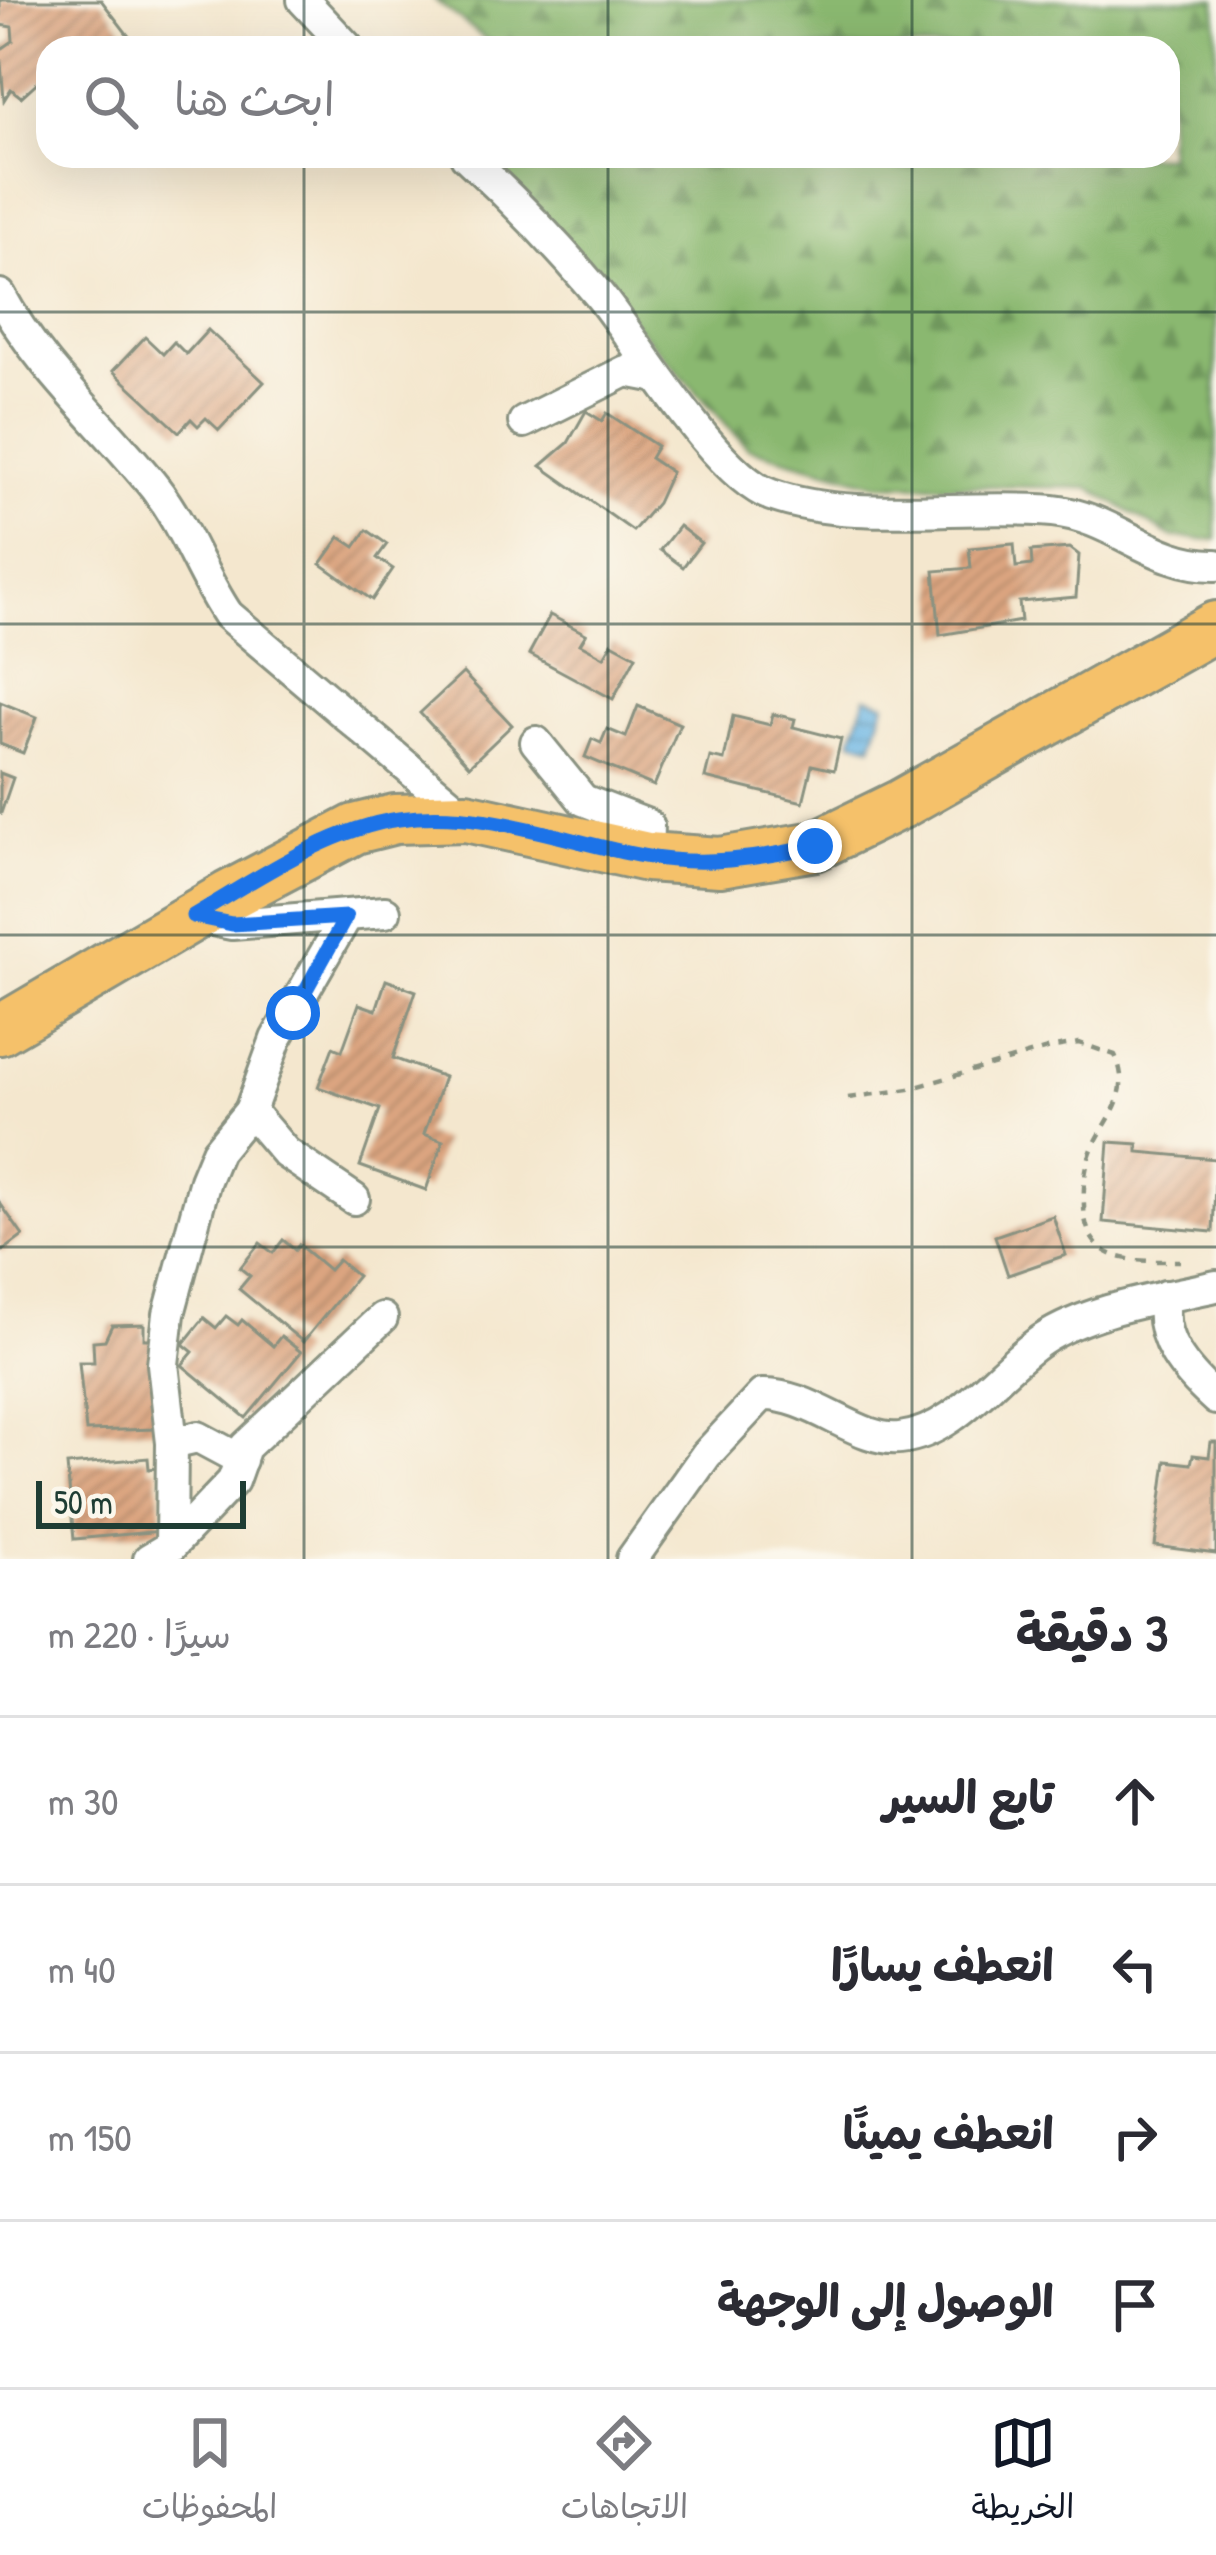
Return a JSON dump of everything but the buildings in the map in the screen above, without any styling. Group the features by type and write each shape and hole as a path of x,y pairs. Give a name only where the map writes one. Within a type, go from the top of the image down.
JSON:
{"main road":[{"path":"0,1030 193,916 356,829 395,819 466,818 646,857 721,862 815,846 901,804 1216,626"}],"street":[{"path":"303,0 337,36"},
{"path":"477,168 599,296 652,376 745,480 770,495 881,511 999,507 1066,513 1101,522 1180,563 1216,565"},
{"path":"0,295 47,365 168,506 228,615 466,818"},
{"path":"524,422 626,371 652,376"},
{"path":"536,742 584,800 648,825 646,857"},
{"path":"193,916 232,924 385,912"},
{"path":"160,1552 172,1443 163,1364 183,1249 217,1151 250,1111 276,1039 328,956 346,917"},
{"path":"250,1111 286,1153 354,1199"},
{"path":"632,1559 706,1454 762,1395 792,1397 891,1439 917,1435 948,1418 1044,1338 1165,1296 1216,1286"},
{"path":"1165,1296 1163,1329 1181,1362 1216,1400"},
{"path":"160,1552 233,1481 245,1448 382,1318"},
{"path":"172,1443 198,1437 241,1460"}],"path":[{"path":"848,1098 946,1080 1078,1043 1115,1055 1123,1072 1122,1094 1090,1153 1084,1231 1094,1246 1117,1256 1184,1262"}],"green space":[{"path":"435,0 1216,0 1216,540 1172,537 1089,488 877,484 748,448 498,175 507,168 1180,168 1180,36 482,36"}],"water":[{"path":"866,697 885,703 872,746 852,740"}],"route":[{"path":"293,1013 346,917 232,924 193,916 356,829 431,815 466,818 646,857 721,862 815,846"}]}
